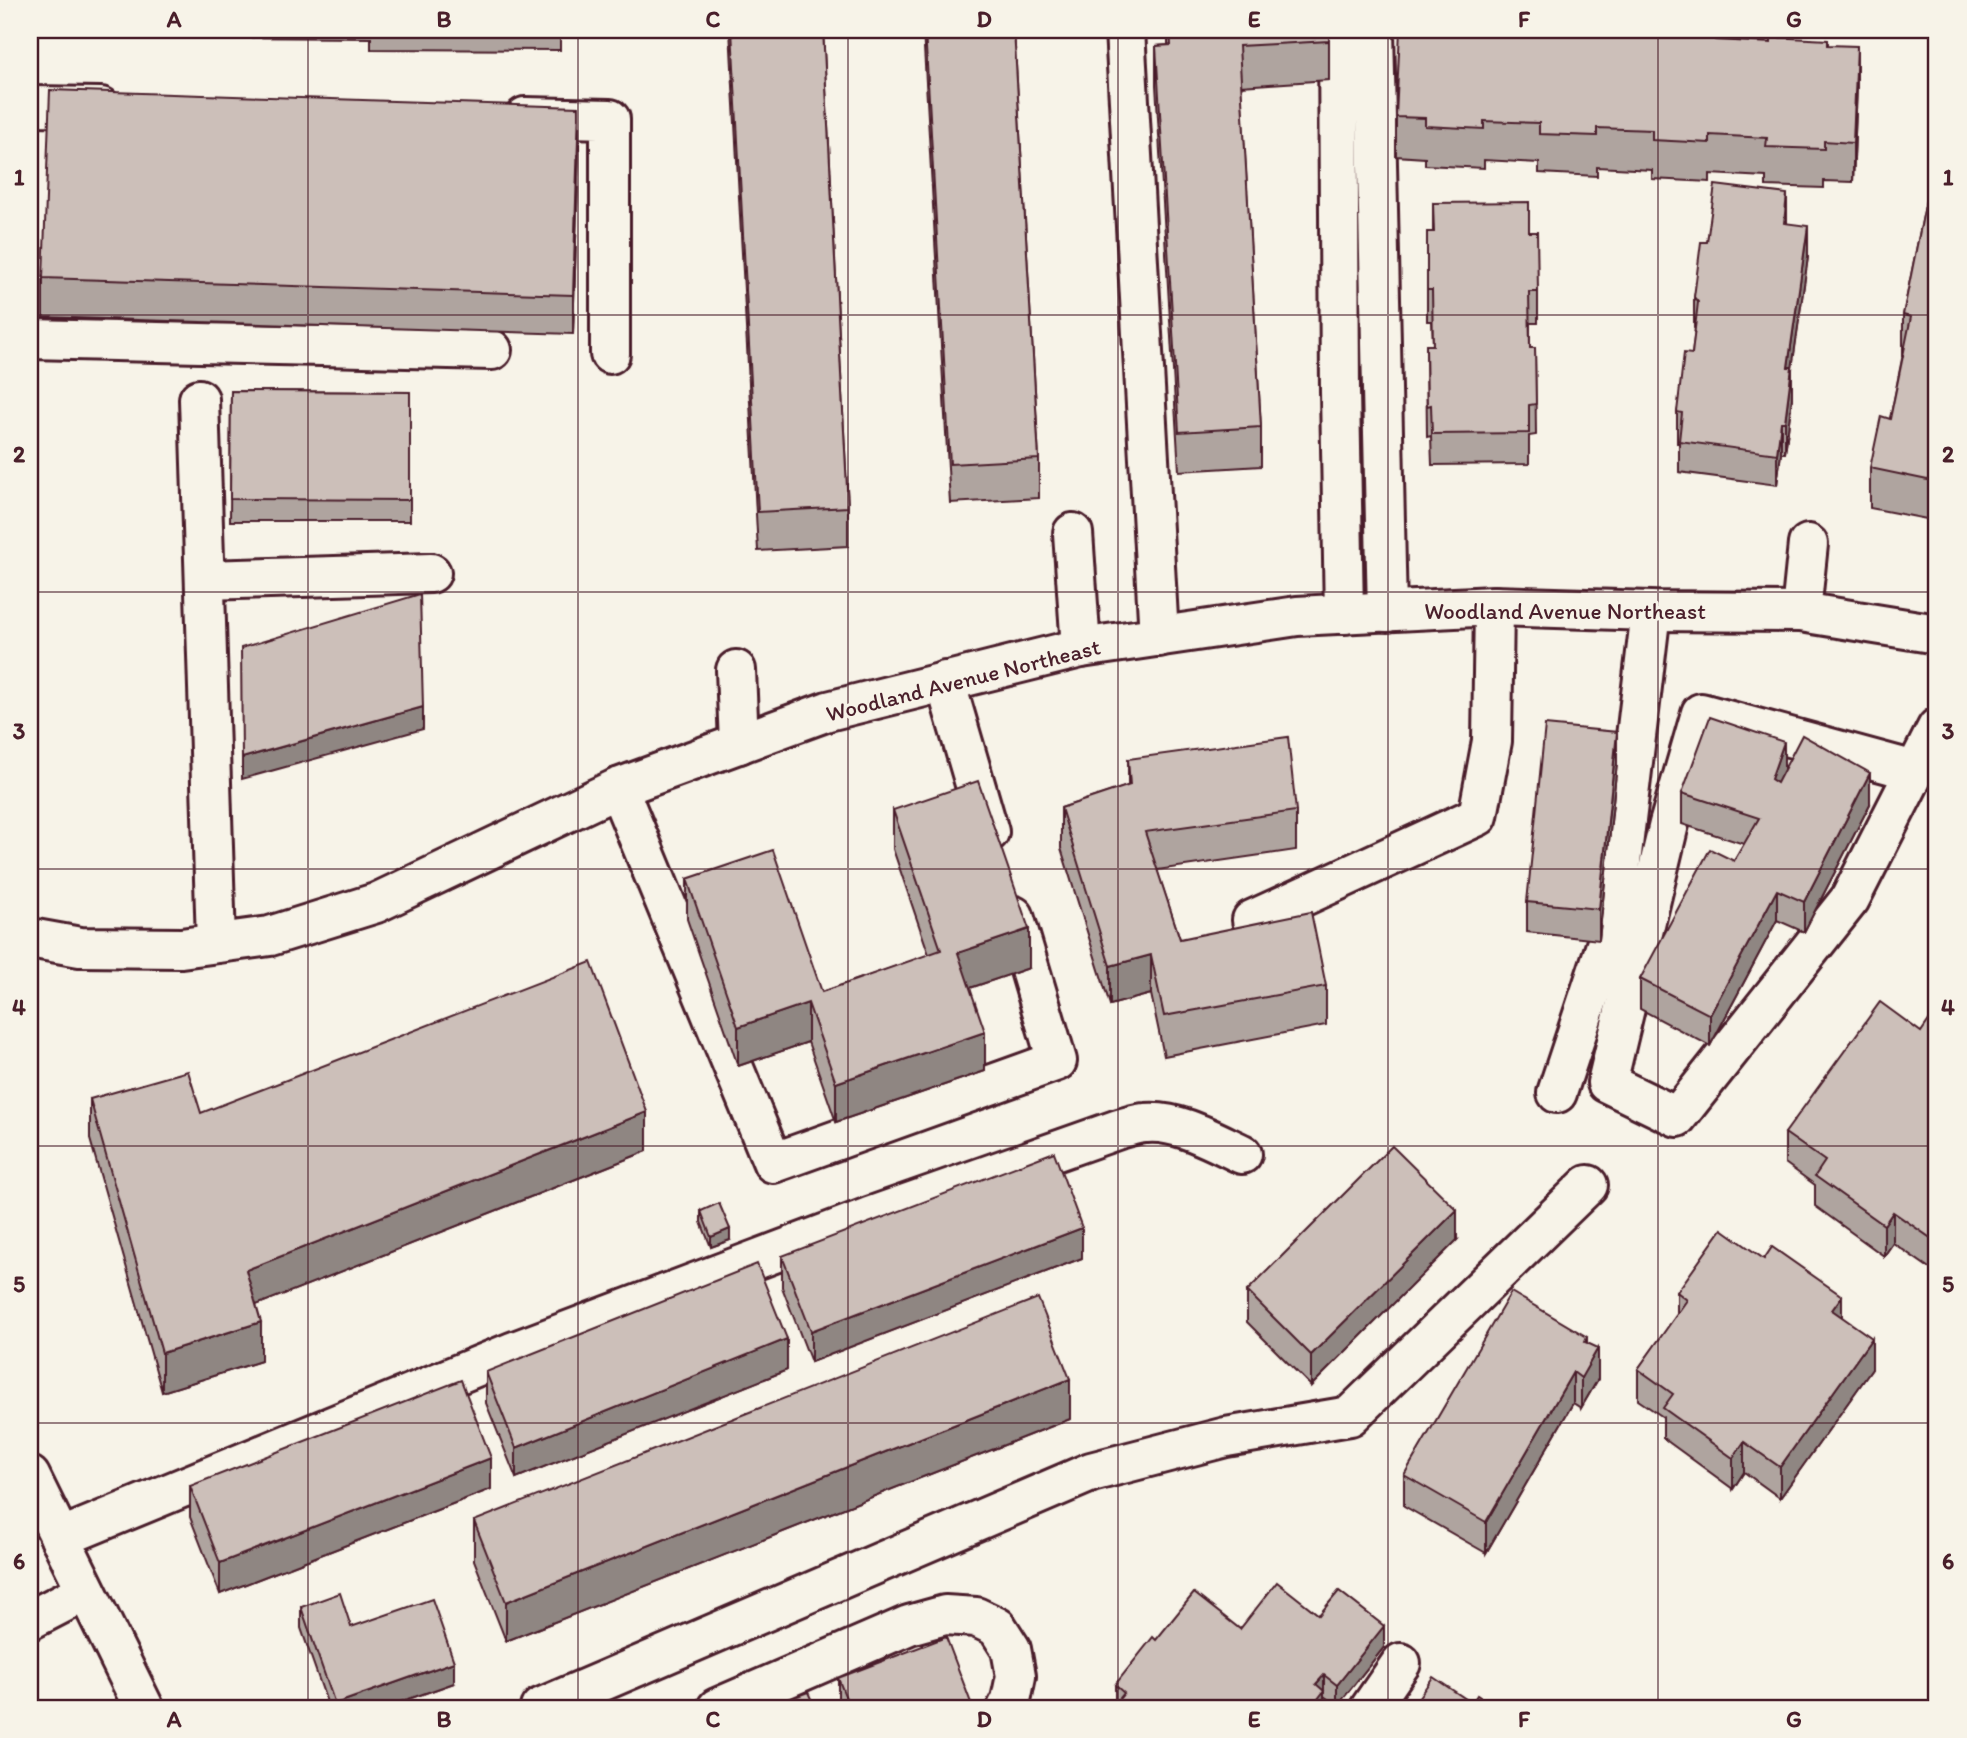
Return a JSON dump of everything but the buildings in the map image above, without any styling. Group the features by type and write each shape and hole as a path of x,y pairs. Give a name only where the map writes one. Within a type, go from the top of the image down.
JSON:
{"street":[{"path":"1125,30 1159,637"},
{"path":"1338,30 1344,614"},
{"path":"1374,30 1387,612"},
{"path":"30,106 140,108"},
{"path":"486,116 611,119 610,354"},
{"path":"30,339 492,350"},
{"path":"199,399 216,943"},
{"path":"1073,533 1081,648"},
{"path":"1801,612 1808,544"},
{"path":"205,580 431,573"},
{"path":"1252,920 1478,816 1492,741 1494,606"},
{"name":"Woodland Avenue Northeast","path":"30,938 80,947 181,948 270,936 376,903 618,789 828,711 1081,648 1297,616 1494,606 1801,612 1937,634"},
{"path":"1557,1093 1614,921 1651,611"},
{"path":"736,670 739,744"},
{"path":"618,789 773,1163 1057,1061 945,681"},
{"path":"1915,771 1701,713 1669,824 1607,1083 1677,1117 1850,899 1915,771 1937,727"},
{"path":"60,1538 512,1352 869,1217 1119,1129 1147,1122 1171,1125 1242,1154"},
{"path":"540,1708 1091,1472 1226,1437 1350,1416 1588,1185"},
{"path":"30,1476 144,1708"},
{"path":"30,1620 86,1591"},
{"path":"717,1708 909,1625 945,1615 976,1617 997,1627 1011,1649 1016,1676 1007,1708"},
{"path":"1370,1708 1401,1662"}]}
